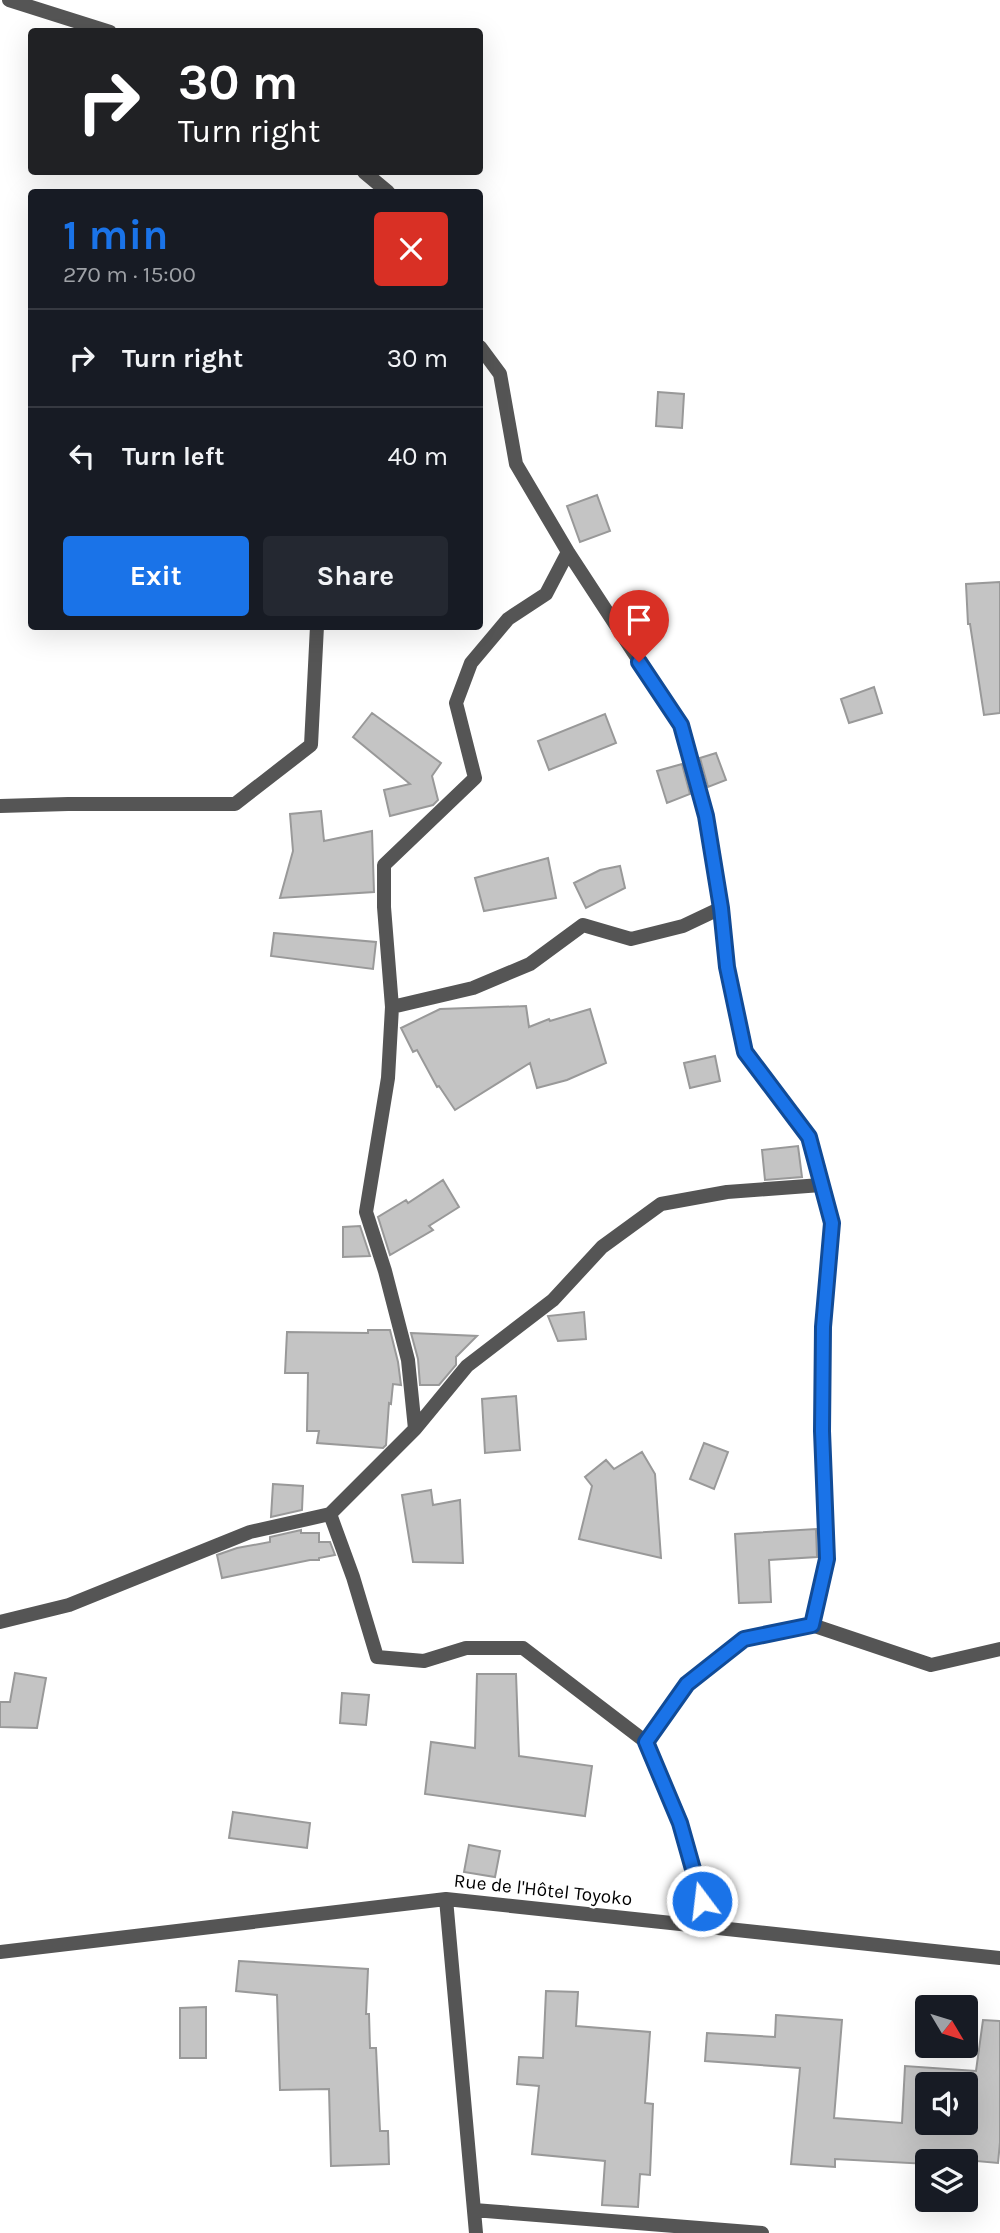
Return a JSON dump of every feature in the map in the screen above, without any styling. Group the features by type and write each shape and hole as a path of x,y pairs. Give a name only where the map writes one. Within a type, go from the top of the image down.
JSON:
{"street":[{"path":"9,0 97,28"},
{"path":"368,175 384,189"},
{"path":"483,351 500,374 516,464 568,552 681,725 706,816 721,908 727,967 745,1052 809,1137 832,1223 823,1327 822,1431 827,1559 812,1625"},
{"path":"415,1429 408,1360 386,1271 366,1212 388,1078 392,1007 384,906 384,864 475,778 456,703 471,663 508,619 546,594 568,552"},
{"path":"0,806 235,804 311,745 317,630"},
{"path":"392,1007 473,988 496,979 530,964 583,925 631,939 683,926 721,908"},
{"path":"0,1622 69,1605 250,1532 330,1514 415,1429 467,1366 553,1300 602,1247 661,1204 727,1192 821,1185"},
{"path":"330,1514 353,1577 377,1657 424,1661 466,1648 523,1648 646,1742 680,1823 709,1927"},
{"path":"646,1742 687,1684 744,1639 812,1625 930,1665 1000,1650"},
{"path":"446,1899 476,2233"},
{"name":"Rue de l'Hôtel Toyoko","path":"0,1952 446,1899 1000,1958"},
{"path":"474,2210 762,2233"}],"building":[{"path":"658,392 684,394 682,428 656,426"},
{"path":"597,495 610,531 580,542 567,506"},
{"path":"1000,582 1000,713 984,715 968,624 966,584"},
{"path":"874,687 882,713 849,723 841,699"},
{"path":"372,713 441,763 432,776 438,800 433,805 390,816 384,790 410,784 353,737"},
{"path":"605,714 616,743 549,770 538,741"},
{"path":"716,753 726,780 708,787 700,758"},
{"path":"682,764 690,794 667,803 657,771"},
{"path":"321,811 324,841 372,831 374,892 280,898 293,851 290,814"},
{"path":"548,858 556,898 484,911 475,878"},
{"path":"620,866 625,888 586,908 574,883 600,870"},
{"path":"274,933 376,942 373,969 271,956"},
{"path":"526,1006 529,1027 590,1009 606,1063 567,1080 537,1088 530,1063 455,1110 439,1086 437,1087 417,1050 413,1052 401,1028 440,1009"},
{"path":"715,1056 720,1081 690,1088 684,1063"},
{"path":"798,1146 802,1177 765,1180 762,1150"},
{"path":"443,1180 459,1207 429,1226 433,1230 390,1255 378,1217 406,1200 408,1203"},
{"path":"360,1226 370,1256 343,1257 343,1227"},
{"path":"584,1312 586,1339 558,1341 548,1316"},
{"path":"368,1330 390,1330 398,1362 401,1385 393,1384 386,1445 383,1448 317,1443 319,1431 307,1431 308,1373 285,1373 287,1332 368,1333"},
{"path":"411,1333 477,1336 456,1357 456,1365 439,1385 420,1385 418,1359"},
{"path":"516,1396 520,1450 485,1453 482,1399"},
{"path":"704,1443 728,1452 714,1489 690,1479"},
{"path":"642,1452 655,1474 661,1558 579,1539 592,1486 585,1477 606,1460 614,1469"},
{"path":"273,1484 303,1486 302,1510 271,1517"},
{"path":"431,1490 433,1505 460,1500 463,1563 413,1562 402,1495"},
{"path":"816,1529 817,1557 769,1560 771,1602 739,1603 735,1534"},
{"path":"301,1530 301,1533 319,1533 319,1542 330,1542 335,1555 222,1578 217,1555 270,1542 270,1537"},
{"path":"15,1673 46,1678 37,1728 0,1727 0,1702 10,1702"},
{"path":"477,1674 516,1674 519,1756 592,1766 585,1816 425,1794 431,1742 475,1748"},
{"path":"342,1693 369,1695 366,1725 340,1723"},
{"path":"233,1812 310,1823 307,1848 229,1838"},
{"path":"469,1845 500,1851 495,1877 464,1872"},
{"path":"239,1961 368,1969 366,2014 369,2014 370,2048 376,2048 380,2131 388,2131 389,2164 331,2166 329,2089 280,2090 277,1995 236,1991"},
{"path":"546,1991 578,1992 576,2026 650,2032 645,2103 653,2104 650,2175 640,2174 638,2207 602,2205 605,2161 532,2154 539,2086 517,2084 519,2057 543,2058"},
{"path":"206,2007 206,2058 180,2058 180,2008"},
{"path":"776,2015 842,2020 834,2118 902,2123 905,2066 976,2071 983,2020 1000,2021 998,2163 978,2161 978,2149 915,2149 915,2163 835,2159 835,2167 791,2164 800,2068 705,2061 707,2033 775,2037"}],"route":[{"path":"639,662 681,725 706,816 721,908 727,967 745,1052 809,1137 832,1223 823,1327 822,1431 827,1559 812,1625 744,1639 687,1684 646,1742 680,1823 702,1901"}]}
